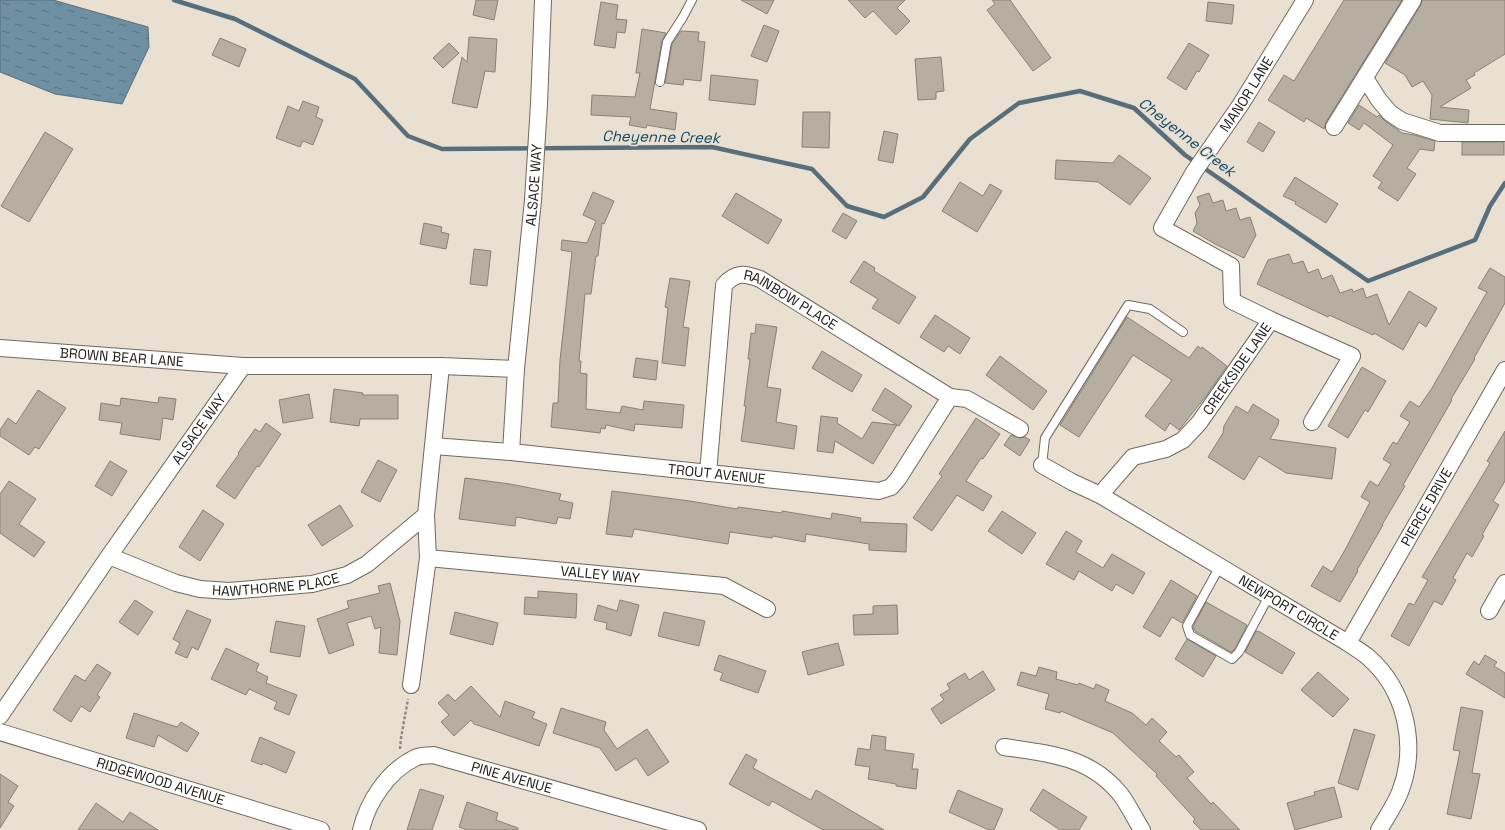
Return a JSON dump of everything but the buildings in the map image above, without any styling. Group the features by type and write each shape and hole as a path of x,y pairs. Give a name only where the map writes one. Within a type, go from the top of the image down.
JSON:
{"street":[{"name":"ALSACE WAY","path":"511,452 516,369 533,200 543,0"},
{"name":"MANOR LANE","path":"1162,228 1194,172 1241,104 1305,0"},
{"path":"1334,127 1413,0"},
{"path":"1364,78 1390,113 1402,120 1440,133 1505,133"},
{"name":"CREEKSIDE LANE","path":"1100,495 1133,457 1166,449 1183,440 1199,424 1271,320 1232,301 1231,266 1162,228"},
{"name":"RAINBOW PLACE","path":"708,473 724,285 731,278 739,275 749,275 760,279 950,397 967,399 1020,429"},
{"path":"1271,320 1352,356 1312,422"},
{"name":"BROWN BEAR LANE","path":"0,348 243,366"},
{"name":"ALSACE WAY","path":"0,716 109,556 243,366"},
{"path":"243,366 441,366 516,369"},
{"path":"410,685 428,558 426,515 441,366"},
{"name":"PIERCE DRIVE","path":"1348,643 1505,370"},
{"name":"TROUT AVENUE","path":"434,446 511,452 879,491 891,487 898,479 950,397"},
{"name":"NEWPORT CIRCLE","path":"1042,465 1072,482 1100,495 1348,643 1368,658 1384,674 1395,691 1404,712 1408,733 1408,755 1405,775 1400,792 1379,830"},
{"name":"HAWTHORNE PLACE","path":"109,556 176,583 200,589 229,590 312,584 347,575 367,564 426,515"},
{"name":"VALLEY WAY","path":"428,558 724,586 767,609"},
{"path":"1489,611 1505,583"},
{"name":"RIDGEWOOD AVENUE","path":"0,732 321,830"},
{"path":"1004,747 1057,755 1075,760 1090,768 1100,775 1122,796 1142,830"},
{"name":"PINE AVENUE","path":"361,830 363,820 371,801 399,768 416,757 433,755 689,829"}],"lane":[{"path":"660,82 667,42 692,0"},
{"path":"1042,465 1045,438 1128,305 1150,309 1183,332"},
{"path":"1220,566 1187,626 1190,635 1232,659 1239,652 1269,596"}],"path":[{"path":"399,768 401,738 410,685"}],"water":[{"path":"0,0 53,0 148,27 149,47 122,104 55,94 0,72"}],"waterway":[{"name":"Cheyenne Creek","path":"174,0 235,19 355,79 408,136 442,149 712,147 812,169 847,206 884,217 923,197 970,139 1019,103 1080,91 1134,108 1185,155 1368,281 1475,240 1490,206 1505,183"}]}
